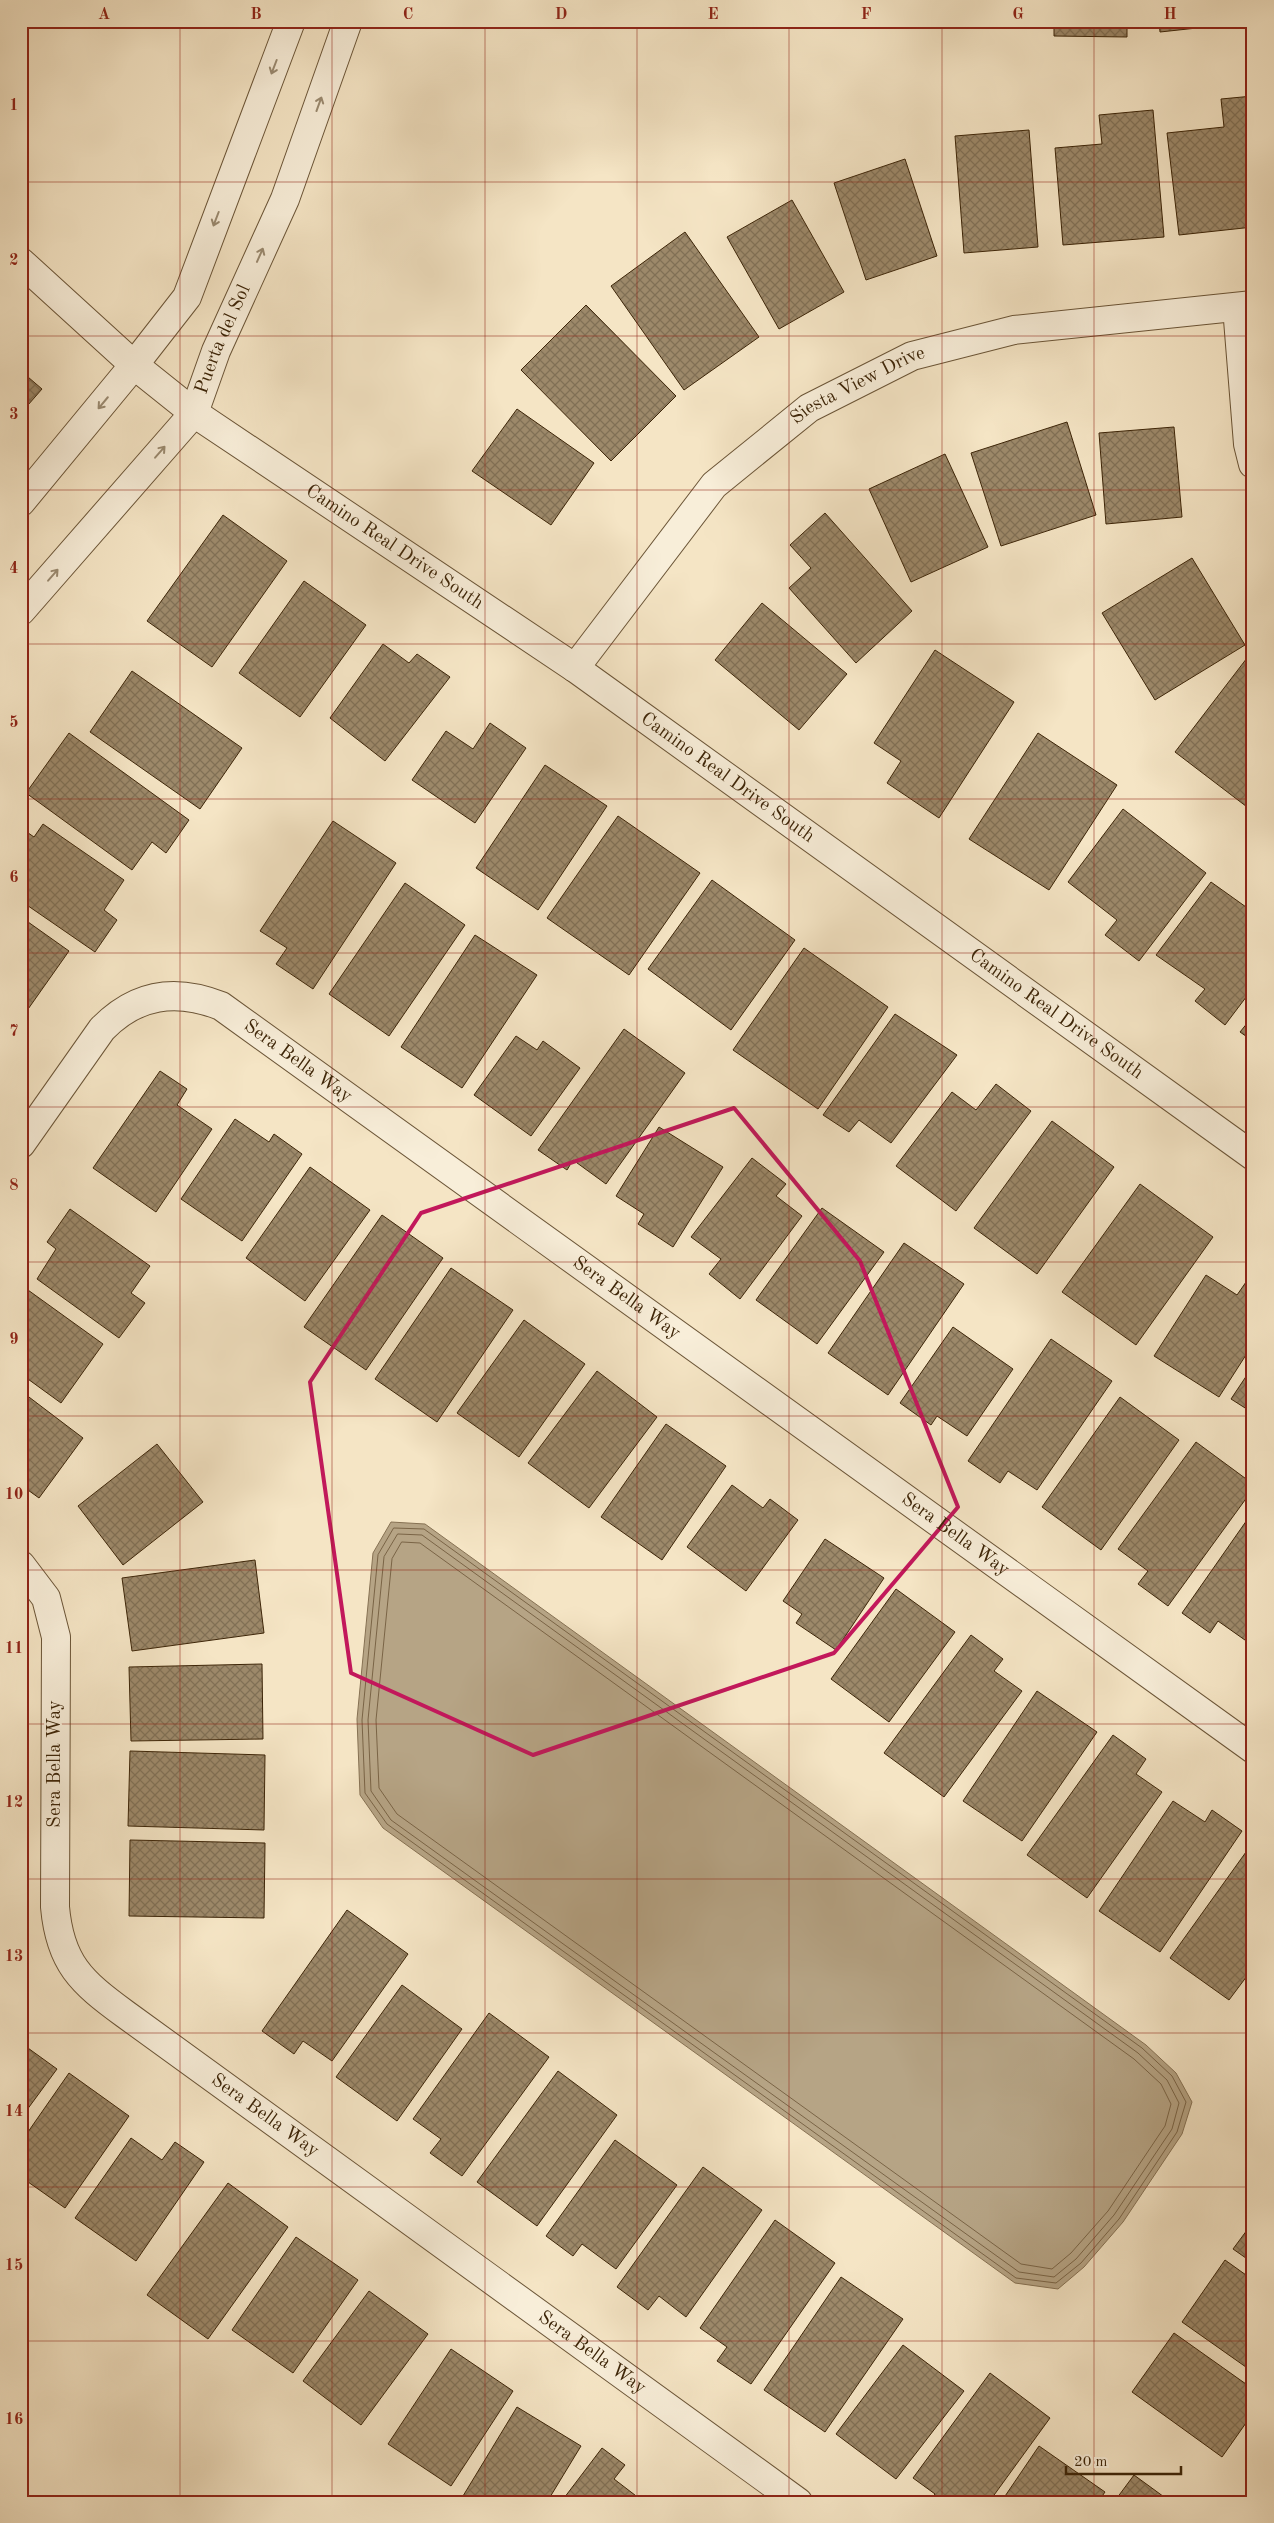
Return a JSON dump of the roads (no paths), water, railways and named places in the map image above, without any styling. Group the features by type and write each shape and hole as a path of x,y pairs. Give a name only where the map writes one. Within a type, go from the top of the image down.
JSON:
{"street":[{"path":"21,502 134,365 187,297 291,21"},
{"name":"Puerta del Sol","path":"21,611 194,413 216,351 285,199 348,21"},
{"name":"Camino Real Drive South","path":"21,262 134,365 194,413 576,668 1253,1156"},
{"path":"1245,306 1248,444 1253,464"},
{"name":"Siesta View Drive","path":"576,668 714,485 809,408 912,356 1014,330 1245,306"},
{"name":"Sera Bella Way","path":"21,1144 102,1029 116,1015 142,1000 157,997 189,997 206,1000 221,1006 1253,1749"},
{"name":"Sera Bella Way","path":"21,1565 46,1598 56,1637 54,1907 56,1928 62,1950 74,1969 106,2000 798,2502"}],"water":[{"path":"391,1522 425,1524 1146,2045 1176,2073 1192,2102 1182,2134 1123,2222 1084,2267 1058,2289 1015,2283 383,1828 360,1795 357,1719 373,1553"}]}
